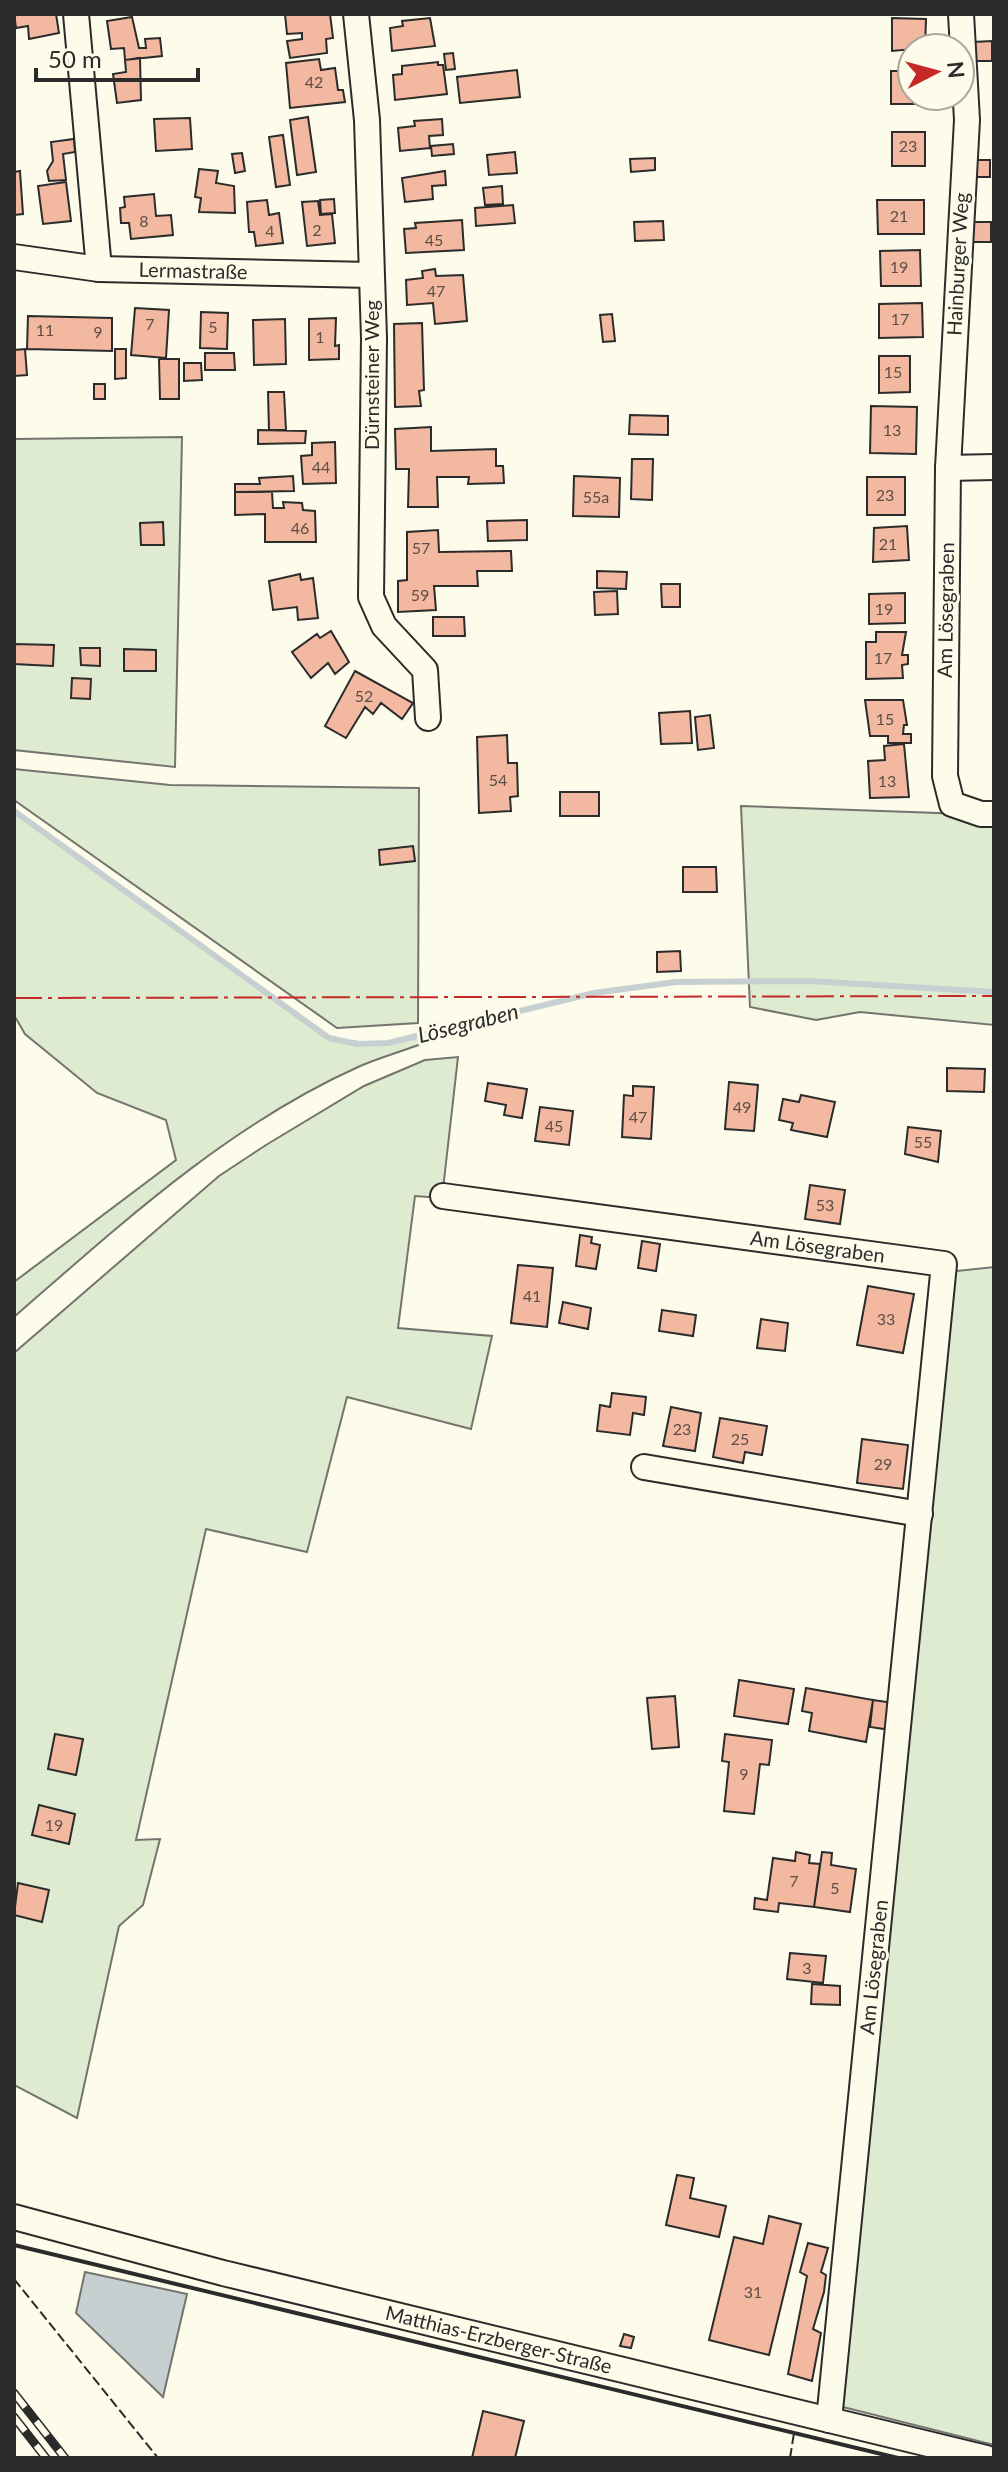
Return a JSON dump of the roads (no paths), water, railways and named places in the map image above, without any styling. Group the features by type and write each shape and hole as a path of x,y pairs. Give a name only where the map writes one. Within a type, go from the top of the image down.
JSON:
{"street":[{"path":"76,14 99,269"},
{"name":"Dürnsteiner Weg","path":"356,14 367,120 371,275 371,597 384,626 425,670 428,718"},
{"name":"Hainburger Weg","path":"948,468 967,120 961,14"},
{"name":"Lermastraße","path":"14,257 99,269 371,275"},
{"path":"948,468 994,467"},
{"name":"Am Lösegraben","path":"948,468 945,776 952,804 981,814 994,814"},
{"name":"Am Lösegraben","path":"443,1196 500,1213 944,1264 829,2420"},
{"path":"644,1467 920,1514"},
{"name":"Matthias-Erzberger-Straße","path":"14,2217 223,2273 829,2420 931,2452 986,2458"}],"waterway":[{"name":"Lösegraben","path":"14,811 329,1038 357,1044 388,1043 594,993 676,982 810,981 994,992"}],"railway":[{"path":"14,2393 65,2458"},
{"path":"14,2417 46,2458"}]}
